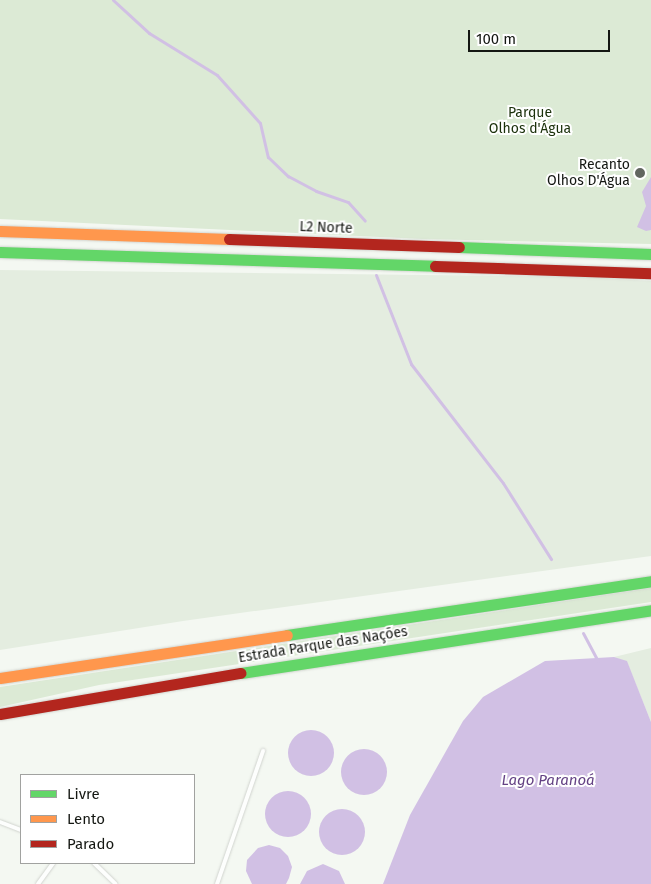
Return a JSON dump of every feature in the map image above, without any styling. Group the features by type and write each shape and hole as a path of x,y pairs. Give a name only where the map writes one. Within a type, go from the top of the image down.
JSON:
{"main road":[{"name":"L2 Norte","path":"0,232 651,254"},
{"path":"0,252 651,273"},
{"name":"Estrada Parque das Nações","path":"0,678 651,581"},
{"name":"Estrada Parque das Nações","path":"0,714 91,696 651,610"}],"lane":[{"path":"217,884 263,751"},
{"path":"0,822 20,830"},
{"path":"38,884 52,864"},
{"path":"95,864 116,884"}],"shaded area":[{"path":"0,270 585,277 651,281 651,556 183,621 0,650"},
{"path":"651,648 651,722 627,662 614,657"}],"green space":[{"name":"Parque Olhos d'Água","path":"0,0 651,0 651,244 422,239 0,219"},
{"path":"651,588 651,602 99,685 0,707 0,687"}],"water":[{"path":"651,177 651,230 646,231 637,227 646,206 642,192"},
{"name":"Lago Paranoá","path":"614,657 627,661 651,722 651,884 383,884 410,815 463,721 483,697 545,661"},
{"path":"307,730 315,730 324,734 330,740 334,753 330,766 324,772 315,776 307,776 298,772 292,766 288,757 288,749 292,740 298,734"},
{"path":"360,749 368,749 377,753 383,759 387,772 383,785 377,791 368,795 360,795 351,791 345,785 341,776 341,768 345,759 351,753"},
{"path":"284,791 292,791 301,795 307,801 311,814 307,827 301,833 292,837 284,837 275,833 269,827 265,818 265,810 269,801 275,795"},
{"path":"338,809 346,809 355,813 361,819 365,832 361,845 355,851 346,855 338,855 329,851 323,845 319,836 319,828 323,819 329,813"},
{"path":"269,845 280,848 288,856 292,867 289,878 286,884 252,884 246,871 247,860 258,848"},
{"path":"323,864 339,871 345,884 300,884 307,871"}],"waterway":[{"path":"113,0 149,33 217,75 260,123 268,157 288,176 316,191 348,202 365,221"},
{"path":"376,275 411,364 503,483 551,559"},
{"path":"583,633 598,661"}],"traffic: fast":[{"path":"459,247 651,254"},
{"path":"0,252 435,266"},
{"path":"287,635 651,581"},
{"path":"241,673 651,610"}],"traffic: slow":[{"path":"0,231 229,239"},
{"path":"0,678 287,635"}],"traffic: jam":[{"path":"229,239 459,247"},
{"path":"435,266 651,273"},
{"path":"0,714 241,673"}],"place":[{"name":"Recanto Olhos D'Água","path":"640,173"}]}
